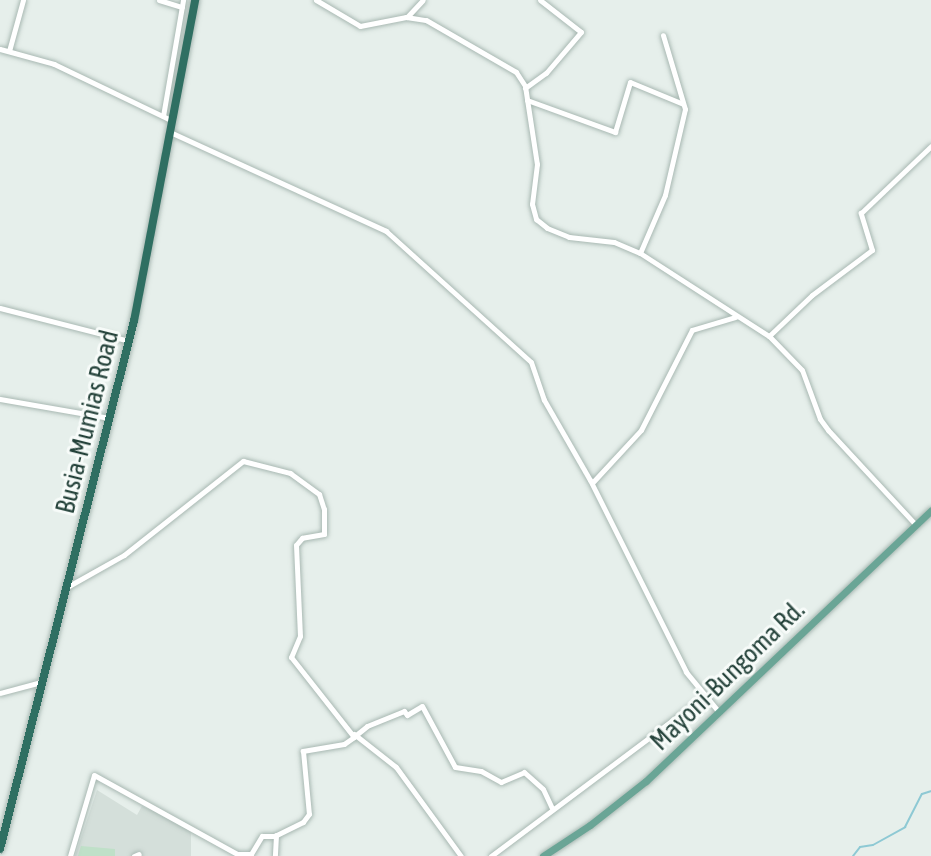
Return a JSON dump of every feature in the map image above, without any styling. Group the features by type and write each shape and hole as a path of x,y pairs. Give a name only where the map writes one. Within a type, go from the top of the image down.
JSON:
{"highway":[{"name":"Busia-Mumias Road","path":"0,849 3,824 129,341 170,132 168,118 195,0"}],"main road":[{"name":"Mayoni-Bungoma Rd.","path":"543,856 634,792 931,511"}],"street":[{"path":"9,51 23,0"},
{"path":"0,49 50,62 168,118 182,4 159,0"},
{"path":"316,0 360,26 406,17 426,20 516,72 525,88 538,168 532,204 536,219 547,228 569,237 610,241 640,253 769,336 802,370 820,419 828,430 916,525"},
{"path":"406,17 423,0"},
{"path":"525,88 542,77 581,32 540,0"},
{"path":"640,253 656,222 671,175 683,104 663,35"},
{"path":"527,100 615,132 630,82 683,104"},
{"path":"170,132 392,235 533,364 544,400 592,483 686,672 719,712"},
{"path":"769,336 812,295 871,251 861,213 931,146"},
{"path":"0,308 129,341"},
{"path":"592,483 641,430 692,330 736,317"},
{"path":"0,399 110,419"},
{"path":"66,588 124,555 243,461 290,473 319,494 325,524 323,535 302,538 296,545 300,636 292,660 354,734 401,772 461,856"},
{"path":"0,693 42,682"},
{"path":"491,856 705,696"},
{"path":"70,856 94,775 237,854 251,854 262,836 275,836 303,822 309,814 303,750 344,744 367,726 404,711 407,715 422,706 455,767 481,771 501,782 524,772 543,789 552,808"},
{"path":"275,836 275,856"}],"shaded area":[{"path":"97,790 137,815 142,806 183,825 191,831 191,856 75,856"}],"green space":[{"path":"81,846 115,849 115,856 78,856"}],"waterway":[{"path":"853,856 860,847 873,845 905,827 922,794 931,791"}]}
